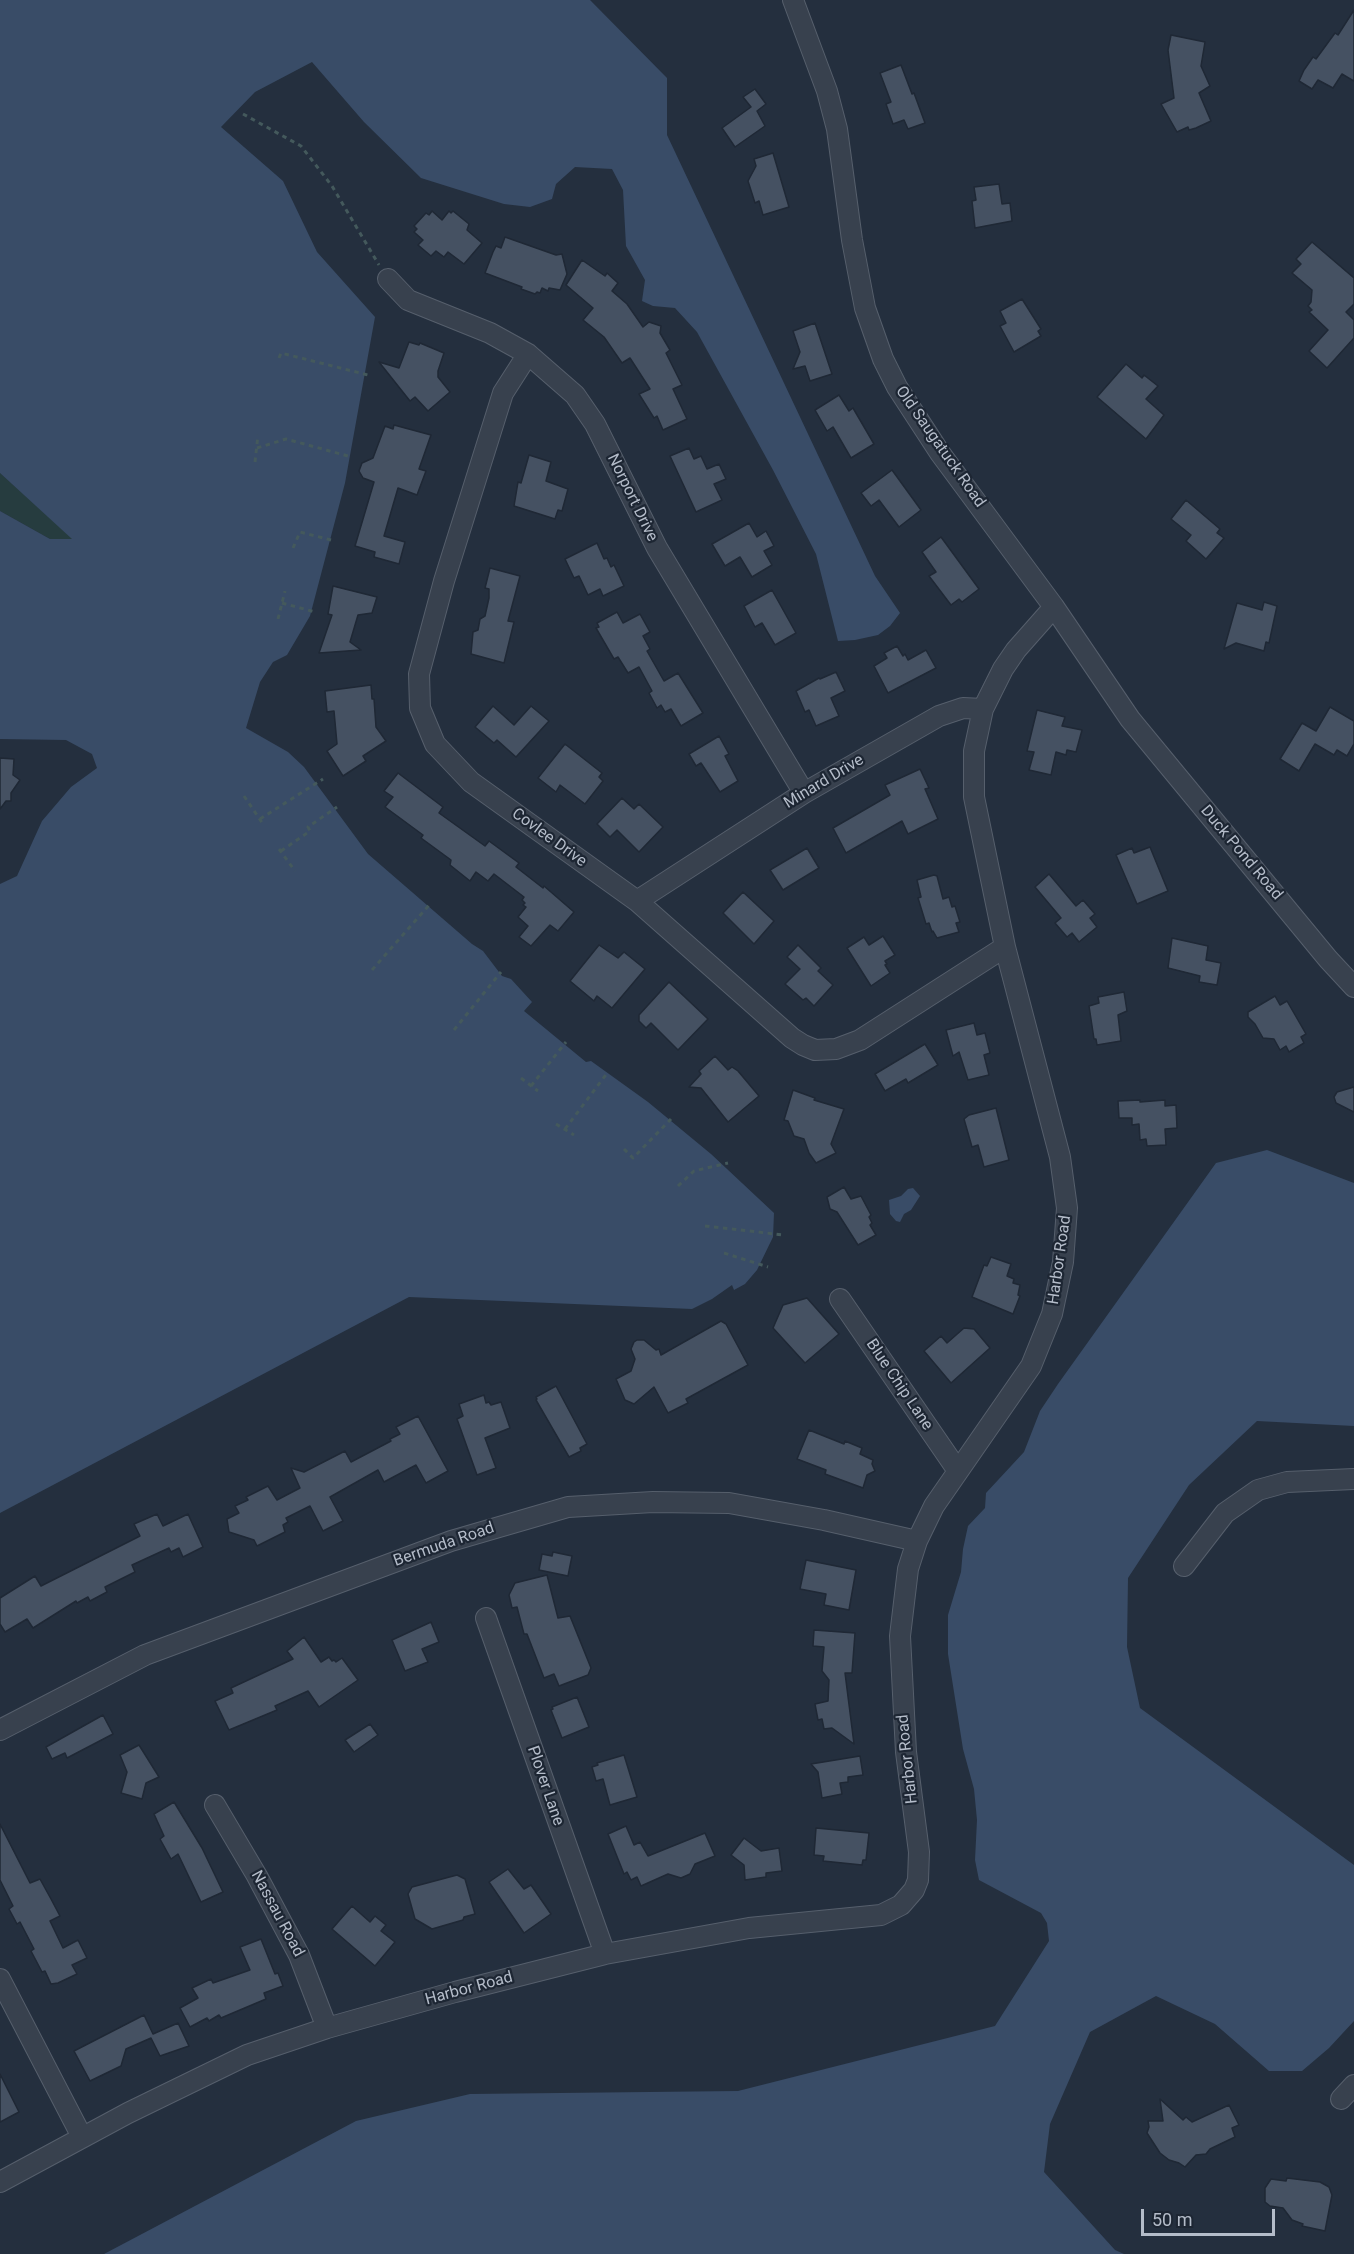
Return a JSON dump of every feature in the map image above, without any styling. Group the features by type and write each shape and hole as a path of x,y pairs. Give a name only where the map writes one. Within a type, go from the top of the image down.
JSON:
{"street":[{"name":"Old Saugatuck Road","path":"793,0 827,91 837,129 852,240 866,308 883,359 897,387 929,437 1054,607 1130,719"},
{"name":"Norport Drive","path":"388,279 408,300 490,333 528,354 575,395 595,424 657,549 804,793"},
{"name":"Covlee Drive","path":"528,354 503,393 444,581 419,674 420,708 435,744 471,782 637,901 792,1038 815,1050 836,1050 860,1040 1005,947"},
{"path":"983,709 1002,669 1054,607"},
{"name":"Minard Drive","path":"637,901 804,793 939,716 963,708 983,709"},
{"name":"Harbor Road","path":"0,2182 82,2137 247,2055 327,2028 604,1954 749,1928 880,1915 901,1905 914,1890 918,1880 919,1852 906,1752 900,1635 908,1569 916,1541 934,1506 1031,1366 1052,1314 1063,1262 1067,1208 1060,1156 1005,947 974,797 974,751 983,709"},
{"name":"Duck Pond Road","path":"1130,719 1328,959 1354,987"},
{"name":"Blue Chip Lane","path":"840,1299 958,1471"},
{"path":"1184,1566 1225,1513 1258,1490 1287,1482 1354,1479"},
{"name":"Bermuda Road","path":"0,1730 145,1655 451,1541 568,1506 653,1502 729,1503 824,1520 916,1541"},
{"name":"Plover Lane","path":"486,1618 604,1954"},
{"name":"Nassau Road","path":"215,1805 257,1876 299,1955 327,2028"},
{"path":"0,1979 82,2137"}],"path":[{"path":"243,114 301,146 333,186 388,279"},
{"path":"279,358 281,353 368,375"},
{"path":"255,462 258,435"},
{"path":"257,448 286,439 348,456"},
{"path":"293,548 300,532 335,541"},
{"path":"278,618 285,591"},
{"path":"282,603 315,612"},
{"path":"260,819 323,779"},
{"path":"244,796 263,824"},
{"path":"295,871 280,850 310,831 308,827 337,807"},
{"path":"372,970 431,903"},
{"path":"454,1030 501,972"},
{"path":"531,1086 567,1042"},
{"path":"565,1129 608,1072"},
{"path":"521,1078 538,1091"},
{"path":"624,1149 633,1158 671,1119"},
{"path":"556,1124 574,1135"},
{"path":"678,1186 694,1171 728,1163"},
{"path":"705,1226 784,1235"},
{"path":"724,1253 768,1267"}],"green space":[{"path":"0,473 73,539 50,539 0,511"}],"water":[{"path":"0,0 590,0 667,78 667,135 875,576 900,613 890,626 878,635 838,641 816,554 697,332 675,308 653,306 642,301 645,280 626,246 623,190 612,169 575,167 556,184 552,199 530,207 504,204 421,178 364,122 312,62 255,92 221,127 283,181 317,252 375,317 345,483 310,616 287,655 273,662 260,682 246,728 288,752 304,767 368,854 483,951 502,976 511,979 532,1002 524,1011 586,1062 591,1061 648,1102 711,1154 774,1213 773,1237 757,1270 745,1284 734,1290 732,1285 692,1309 409,1297 0,1513 0,884 17,876 42,821 71,787 97,768 92,754 66,740 0,739 0,511 50,539 72,539 0,473"},
{"path":"1267,1150 1354,1183 1354,1426 1257,1421 1189,1485 1128,1578 1127,1647 1140,1708 1354,1865 1354,2021 1329,2048 1302,2071 1269,2071 1215,2024 1156,1996 1090,2032 1050,2124 1044,2172 1115,2250 1124,2254 104,2254 356,2121 470,2094 738,2091 995,2026 1049,1941 1047,1923 1041,1913 979,1880 975,1860 977,1820 974,1789 963,1749 948,1654 948,1615 961,1572 968,1526 985,1508 986,1493 1024,1452 1040,1411 1058,1384 1216,1163"},
{"path":"913,1188 920,1196 900,1222 896,1221 890,1214 889,1200"}],"building":[{"path":"1354,10 1354,81 1342,74 1333,88 1318,80 1312,89 1299,81 1313,57 1316,59 1335,33 1338,35"},
{"path":"1171,35 1205,42 1201,66 1210,86 1199,93 1211,121 1196,128 1189,130 1188,127 1177,132 1161,104 1174,98 1168,50"},
{"path":"901,65 925,123 908,129 904,120 893,124 886,104 891,102 880,73"},
{"path":"755,89 766,104 757,111 765,126 735,147 722,128 751,107 743,97"},
{"path":"773,153 789,207 763,215 759,201 755,203 748,181 756,166 754,159"},
{"path":"999,184 1002,204 1010,203 1012,221 975,228 972,201 976,200 974,187"},
{"path":"432,211 442,220 449,211 451,213 453,211 469,224 467,230 482,243 464,264 448,252 444,257 436,251 431,256 418,245 423,240 414,232 417,229 414,226 426,213 429,215"},
{"path":"505,237 556,255 562,254 567,274 560,290 549,288 548,291 542,288 540,293 535,294 485,273 496,246 501,248"},
{"path":"1312,242 1354,278 1354,304 1346,312 1354,320 1354,338 1327,368 1309,351 1328,330 1309,312 1312,310 1308,306 1311,302 1312,290 1292,273 1301,264 1296,259"},
{"path":"582,260 605,276 607,273 618,283 612,291 627,304 643,327 649,322 661,326 660,333 670,350 666,353 682,385 673,389 687,419 663,430 657,416 654,418 639,394 650,389 630,358 622,363 604,337 583,320 593,308 566,285"},
{"path":"1022,299 1041,329 1038,331 1041,336 1014,352 1000,326 1006,323 1000,311"},
{"path":"815,323 832,374 810,381 805,366 793,369 800,352 793,331"},
{"path":"409,342 419,345 420,343 444,353 438,377 450,392 428,411 415,397 410,401 379,362 399,368"},
{"path":"1126,364 1142,378 1144,375 1158,386 1146,399 1164,415 1146,439 1097,397"},
{"path":"839,395 849,411 853,408 874,444 851,458 833,427 827,431 815,410"},
{"path":"394,425 431,435 419,469 426,471 417,495 398,488 384,536 405,542 399,564 374,557 375,552 355,546 374,482 363,478 359,471 362,463 373,458 385,426 393,429"},
{"path":"689,448 694,459 701,456 707,469 719,464 726,479 714,484 722,500 696,512 670,456"},
{"path":"529,455 551,462 546,481 568,489 562,511 558,510 555,519 514,506 518,482 521,483"},
{"path":"892,470 921,510 899,527 879,500 871,506 861,493"},
{"path":"1186,500 1220,529 1217,533 1224,538 1206,559 1186,541 1191,535 1171,519"},
{"path":"749,523 757,537 766,531 774,546 764,551 772,565 752,577 740,557 725,566 712,544"},
{"path":"941,537 979,589 962,602 959,599 951,605 929,576 936,572 922,552"},
{"path":"597,543 604,559 607,558 611,567 614,565 624,586 603,596 600,589 588,595 579,576 574,578 565,559"},
{"path":"490,568 520,576 508,621 514,622 504,663 471,654 473,632 478,630 480,619 485,616 489,598 489,589 485,588"},
{"path":"333,586 377,597 372,613 358,615 350,642 361,650 319,653 332,615 328,614"},
{"path":"772,590 796,633 775,645 762,623 755,627 744,606"},
{"path":"1264,602 1277,606 1269,643 1266,642 1264,651 1236,643 1224,649 1237,603 1262,610"},
{"path":"617,612 623,623 640,614 650,632 643,636 650,649 647,651 664,681 678,673 703,713 681,726 671,709 665,712 661,705 657,708 649,693 652,691 639,667 628,673 618,657 614,659 596,628 599,627 597,623"},
{"path":"897,646 908,660 926,650 936,668 888,693 874,666 887,658 884,653"},
{"path":"836,672 845,691 831,698 839,716 816,726 809,710 805,712 796,691 819,678"},
{"path":"371,685 376,727 386,741 363,756 366,761 343,776 327,751 337,744 334,711 327,712 325,691"},
{"path":"493,706 514,725 531,706 549,721 516,757 497,740 494,743 475,727"},
{"path":"1330,707 1354,721 1354,744 1347,756 1337,750 1334,755 1315,744 1299,771 1280,759 1302,723 1316,731"},
{"path":"1037,710 1065,717 1062,726 1082,730 1076,752 1067,750 1066,755 1056,752 1051,775 1029,770 1034,752 1027,751"},
{"path":"719,736 729,754 725,756 738,781 720,792 701,763 696,766 689,754"},
{"path":"565,744 602,773 599,777 603,781 585,804 560,785 556,792 538,778"},
{"path":"0,758 14,759 13,775 20,780 11,793 11,801 6,801 0,809"},
{"path":"920,769 929,788 925,789 938,819 908,834 902,821 846,853 833,828 890,795 885,785"},
{"path":"398,773 443,807 439,813 485,846 489,841 519,863 516,867 543,888 544,886 574,912 558,931 550,925 531,946 519,937 528,926 518,917 526,907 522,900 524,897 494,874 488,881 476,872 470,881 450,865 451,860 421,838 423,835 385,807 393,797 384,791"},
{"path":"622,798 634,809 639,804 663,827 639,852 617,830 610,837 597,824"},
{"path":"1150,847 1168,891 1137,904 1116,855 1132,848 1134,853"},
{"path":"807,848 819,868 783,890 770,870"},
{"path":"1049,874 1076,906 1083,900 1095,914 1090,918 1097,927 1079,942 1072,933 1067,937 1055,923 1061,918 1035,887"},
{"path":"937,876 943,899 949,897 952,907 955,906 960,922 956,923 959,932 937,938 929,923 926,924 918,898 921,897 917,880"},
{"path":"743,892 774,921 754,944 723,913"},
{"path":"883,936 895,955 885,961 890,973 871,986 847,948 864,937 869,945"},
{"path":"1172,938 1208,946 1206,960 1221,963 1217,985 1199,982 1200,976 1168,968"},
{"path":"599,945 618,958 624,952 645,969 612,1008 597,996 594,1001 570,981"},
{"path":"798,945 821,968 818,971 833,985 814,1006 806,998 803,1000 785,984 800,969 787,957"},
{"path":"669,982 708,1019 678,1050 651,1023 646,1028 639,1021 639,1015"},
{"path":"1124,992 1127,1011 1118,1015 1121,1041 1097,1045 1089,1006 1099,1003 1098,997"},
{"path":"1275,996 1280,1005 1287,1001 1306,1034 1301,1037 1304,1043 1289,1052 1286,1046 1280,1050 1274,1039 1263,1038 1248,1017 1248,1012"},
{"path":"974,1023 977,1035 985,1033 990,1053 984,1055 989,1075 968,1080 959,1052 953,1056 946,1030"},
{"path":"925,1044 938,1065 908,1083 906,1079 885,1091 875,1074"},
{"path":"715,1056 728,1070 732,1067 738,1071 759,1096 728,1122 701,1088 689,1087 701,1074 699,1071"},
{"path":"1354,1087 1354,1112 1336,1103 1334,1097 1337,1092"},
{"path":"793,1090 815,1098 814,1100 844,1109 831,1144 836,1153 816,1163 804,1139 794,1136 788,1121 784,1120"},
{"path":"1140,1100 1140,1102 1165,1100 1165,1106 1176,1105 1177,1128 1165,1129 1166,1145 1147,1146 1146,1139 1140,1140 1139,1124 1132,1125 1132,1118 1119,1118 1118,1101"},
{"path":"996,1108 1009,1160 984,1167 978,1145 972,1147 964,1119 969,1115"},
{"path":"844,1187 851,1199 861,1196 871,1215 870,1225 876,1235 858,1245 837,1212 830,1209 827,1197"},
{"path":"991,1257 1011,1264 1007,1276 1014,1279 1013,1283 1020,1285 1018,1295 1020,1296 1013,1314 972,1297 984,1265 987,1266"},
{"path":"807,1298 839,1334 805,1363 773,1328 783,1305"},
{"path":"721,1321 726,1324 748,1365 686,1399 688,1403 668,1413 654,1387 634,1404 625,1400 616,1379 631,1371 635,1359 631,1349 634,1342 644,1340 656,1350 659,1349 661,1355"},
{"path":"964,1328 974,1329 990,1348 951,1383 924,1351 941,1336 947,1343"},
{"path":"556,1386 587,1444 580,1448 581,1451 569,1457 536,1400 536,1397"},
{"path":"484,1395 486,1403 489,1402 491,1405 501,1402 510,1428 485,1438 496,1468 477,1475 457,1419 463,1416 459,1404"},
{"path":"418,1416 448,1471 426,1483 416,1465 384,1482 378,1470 330,1497 343,1521 323,1531 310,1506 286,1518 288,1522 283,1525 285,1532 257,1546 254,1540 229,1532 227,1519 239,1513 235,1506 248,1500 246,1497 268,1486 277,1500 300,1488 291,1468 304,1472 345,1451 351,1462 391,1441 390,1439 400,1434 396,1427"},
{"path":"809,1430 844,1444 845,1441 862,1448 860,1454 873,1460 875,1471 867,1475 863,1488 825,1474 826,1470 797,1459"},
{"path":"157,1514 163,1526 188,1514 203,1547 183,1557 179,1548 171,1552 169,1548 132,1565 135,1572 105,1587 107,1592 90,1601 88,1597 77,1603 76,1601 33,1628 27,1619 5,1632 0,1624 0,1598 35,1576 41,1586 140,1536 134,1524"},
{"path":"553,1552 572,1556 568,1576 539,1570 542,1554 552,1556"},
{"path":"806,1560 856,1570 849,1610 824,1605 826,1594 800,1589"},
{"path":"547,1575 558,1618 570,1616 591,1668 588,1675 559,1686 554,1674 544,1678 527,1634 524,1634 517,1607 512,1608 509,1595 515,1583"},
{"path":"431,1622 439,1642 422,1649 428,1662 405,1671 392,1640"},
{"path":"814,1630 855,1633 852,1673 845,1673 854,1744 832,1728 824,1729 822,1719 818,1720 815,1704 828,1701 829,1680 822,1671 824,1647 813,1646"},
{"path":"304,1637 321,1662 329,1657 336,1662 342,1658 358,1680 319,1707 308,1691 275,1706 277,1710 229,1730 215,1701 233,1693 231,1688 293,1659 287,1651"},
{"path":"577,1697 589,1727 562,1738 551,1710 552,1707"},
{"path":"103,1715 113,1734 67,1758 65,1753 52,1759 46,1747"},
{"path":"370,1724 378,1735 354,1752 345,1740"},
{"path":"139,1745 159,1777 146,1783 142,1799 121,1793 127,1772 120,1755"},
{"path":"624,1755 637,1797 610,1805 603,1779 596,1781 592,1767 598,1765 597,1763"},
{"path":"860,1756 863,1775 848,1777 848,1782 840,1783 842,1794 822,1798 818,1772 811,1764"},
{"path":"174,1802 202,1848 223,1892 201,1902 178,1854 171,1859 160,1839 164,1836 154,1814"},
{"path":"0,1824 30,1883 40,1879 60,1916 50,1921 63,1948 78,1940 87,1958 72,1965 77,1974 58,1983 51,1984 45,1971 42,1972 31,1951 34,1949 20,1922 17,1924 9,1909 13,1906 0,1880"},
{"path":"626,1826 634,1845 640,1842 648,1856 705,1833 715,1856 695,1864 690,1874 681,1878 668,1874 641,1886 637,1877 631,1880 627,1872 624,1874 608,1834"},
{"path":"816,1828 869,1833 866,1860 863,1860 862,1865 823,1861 824,1856 814,1855"},
{"path":"744,1838 761,1851 779,1848 782,1871 766,1873 766,1877 745,1880 744,1865 731,1855"},
{"path":"508,1869 524,1889 531,1885 551,1914 524,1933 489,1882"},
{"path":"457,1875 465,1879 475,1914 432,1929 415,1919 408,1894 412,1887"},
{"path":"352,1906 370,1922 375,1916 386,1925 381,1931 395,1942 375,1966 332,1929"},
{"path":"261,1939 275,1974 278,1973 283,1986 264,1993 266,1999 221,2018 219,2015 209,2021 207,2018 190,2027 180,2008 198,1998 192,1988 211,1979 213,1983 250,1970 240,1947"},
{"path":"144,2015 153,2034 178,2023 189,2046 160,2056 151,2038 126,2049 121,2066 90,2081 74,2051"},
{"path":"0,2074 19,2112 0,2122"},
{"path":"1160,2099 1183,2120 1186,2117 1192,2122 1229,2105 1239,2125 1232,2128 1235,2137 1210,2149 1206,2154 1196,2155 1185,2167 1169,2160 1160,2153 1147,2133 1148,2121 1163,2121"},
{"path":"1287,2178 1320,2182 1329,2187 1332,2195 1325,2231 1302,2226 1303,2224 1292,2220 1283,2208 1270,2206 1265,2202 1265,2188 1271,2179 1286,2181"}]}
